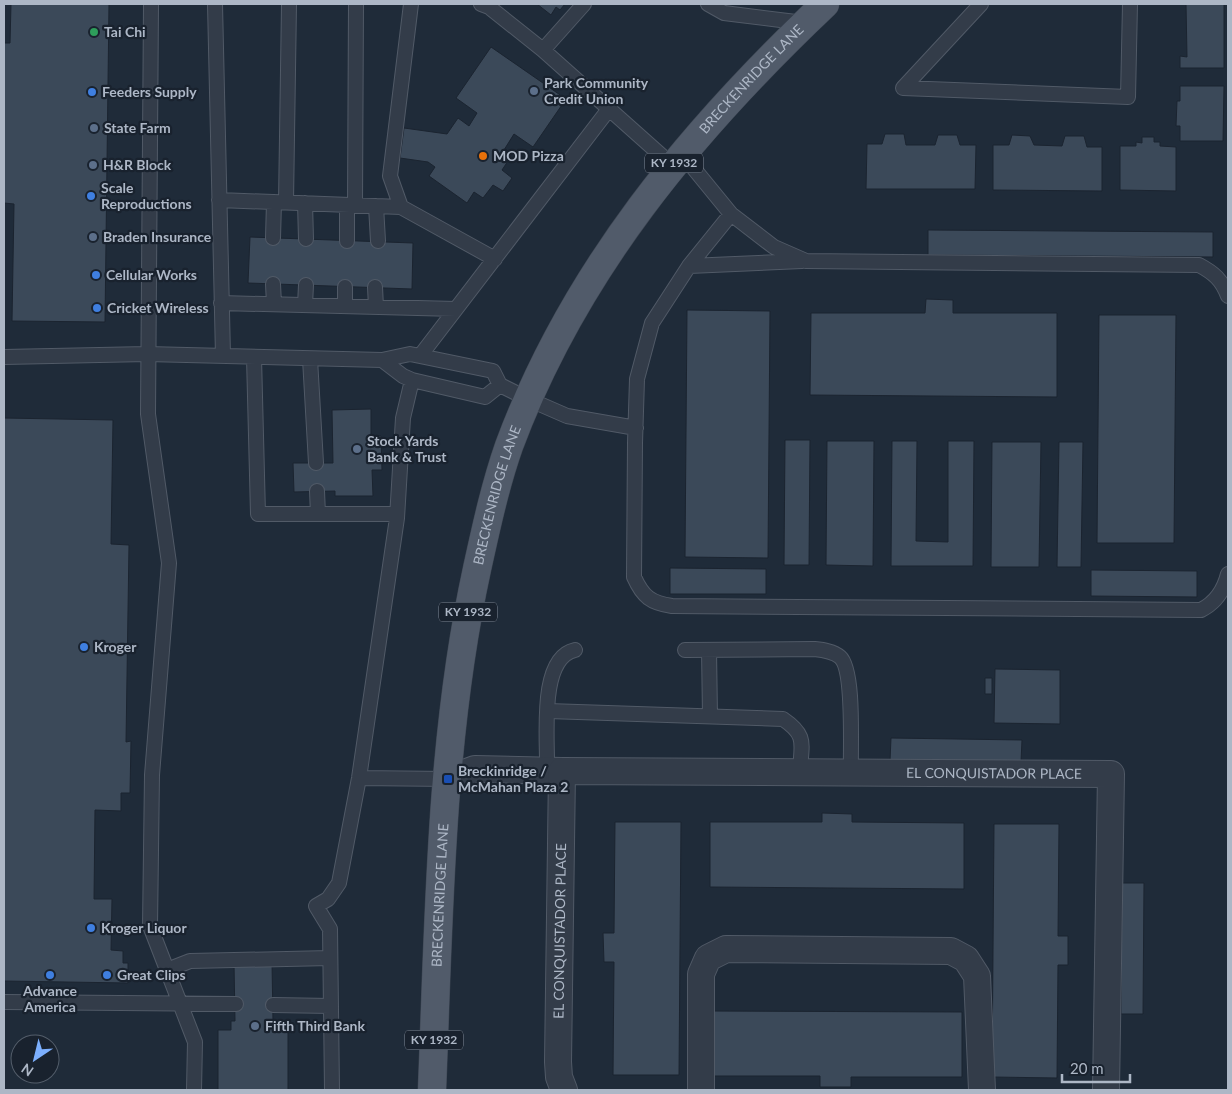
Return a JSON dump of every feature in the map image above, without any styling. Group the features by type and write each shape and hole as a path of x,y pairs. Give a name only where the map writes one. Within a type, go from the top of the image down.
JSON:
{"main road":[{"name":"BRECKENRIDGE LANE","path":"432,1090 438,932 448,779 463,632 487,521 508,448 528,400 565,322 613,245 677,160 708,123 804,23 825,4"}],"street":[{"name":"EL CONQUISTADOR PLACE","path":"448,779 475,769 1111,774 1106,1090"},
{"name":"EL CONQUISTADOR PLACE","path":"555,770 558,1062 559,1077 564,1090"},
{"path":"701,1090 701,974 708,958 726,949 736,949 951,951 966,959 977,976 982,1090"}],"lane":[{"path":"151,4 148,414 169,563 152,775 150,926 195,1042 194,1090"},
{"path":"215,4 222,356"},
{"path":"274,238 280,202 289,4"},
{"path":"347,241 351,205 356,4"},
{"path":"401,206 390,176 411,4"},
{"path":"480,4 489,7 543,50 610,109 677,160 731,214 774,247 806,261"},
{"path":"543,50 584,4"},
{"path":"708,4 724,13 804,23"},
{"path":"981,4 903,88 1128,97 1130,4"},
{"path":"420,356 610,109"},
{"path":"219,200 401,206 494,259"},
{"path":"305,203 306,239"},
{"path":"376,206 378,242"},
{"path":"731,214 689,266 652,323 637,379 634,577 639,589 654,603 672,606 1201,610 1211,605 1225,586 1228,574"},
{"path":"689,266 806,261 1199,265 1218,277 1223,283 1228,296"},
{"path":"273,284 274,304"},
{"path":"305,305 306,285"},
{"path":"344,306 345,287"},
{"path":"375,287 376,307"},
{"path":"221,303 456,309"},
{"path":"4,357 147,354 382,360 410,354 493,371 500,385 528,400 567,416 636,428"},
{"path":"254,358 258,514 390,514 397,518"},
{"path":"310,359 316,463"},
{"path":"382,360 402,376 412,380 485,397 500,385"},
{"path":"332,1090 330,929 316,906 328,899 339,883 359,778 397,518 403,418 412,380"},
{"path":"317,491 318,514"},
{"path":"685,650 814,649 830,651 840,657 849,676 851,772"},
{"path":"555,770 548,712 549,678 560,658 568,652 575,650"},
{"path":"709,650 710,716"},
{"path":"548,712 783,719 797,728 802,739 800,772"},
{"path":"359,778 448,779"},
{"path":"167,970 190,961 330,958"},
{"path":"4,1002 180,1002 236,1004"},
{"path":"273,1005 331,1006"}],"building":[{"path":"11,4 109,4 105,322 12,321 14,204 4,203 4,43 10,43"},
{"path":"537,4 565,4 560,10 556,7 551,15"},
{"path":"1186,4 1224,4 1224,68 1180,68 1180,56 1187,57"},
{"path":"491,47 566,99 533,147 514,134 504,150 512,155 502,170 512,178 503,191 493,185 483,198 474,192 467,203 429,176 435,167 428,162 400,158 404,128 447,134 458,118 469,126 477,113 456,98"},
{"path":"1180,86 1224,86 1223,141 1180,141 1180,126 1176,126"},
{"path":"885,134 904,134 906,145 935,145 938,135 957,135 960,145 976,145 975,189 866,189 867,144 882,144"},
{"path":"1012,135 1030,136 1034,145 1062,146 1065,136 1084,136 1087,147 1102,147 1102,191 993,190 993,145 1009,145"},
{"path":"1142,137 1154,137 1154,142 1160,142 1160,146 1176,147 1176,191 1120,190 1120,146 1136,146 1136,142 1142,143"},
{"path":"928,230 1213,232 1213,257 928,255"},
{"path":"250,237 413,243 412,289 248,283"},
{"path":"926,299 953,300 953,313 1057,313 1057,397 810,395 811,313 925,313"},
{"path":"687,310 770,311 768,558 685,557"},
{"path":"1099,315 1176,315 1174,543 1097,543"},
{"name":"Stock Yards Bank & Trust","path":"371,409 371,436 381,436 382,470 372,470 373,496 335,496 335,491 294,492 293,463 333,463 332,410"},
{"path":"4,418 113,420 111,544 129,545 126,742 131,741 130,793 121,793 121,811 95,810 94,899 112,899 111,950 123,951 123,963 128,963 128,983 4,981"},
{"path":"785,440 810,440 809,565 784,565"},
{"path":"827,441 874,441 873,566 826,565"},
{"path":"892,441 917,441 916,541 948,542 948,441 974,441 973,566 891,566"},
{"path":"992,442 1041,442 1039,567 991,567"},
{"path":"1059,442 1083,442 1081,567 1057,567"},
{"path":"670,568 766,569 766,594 670,594"},
{"path":"1091,570 1197,571 1197,597 1091,596"},
{"path":"995,669 1060,670 1060,724 994,723"},
{"path":"985,678 992,678 992,694 985,694"},
{"path":"891,738 1022,740 1021,762 890,761"},
{"path":"822,813 852,814 852,822 964,823 964,889 710,887 710,822 822,822"},
{"path":"615,822 681,822 679,1075 613,1075 614,962 604,962 603,933 614,933"},
{"path":"994,824 1059,824 1058,936 1068,936 1068,965 1058,965 1057,1078 992,1077"},
{"path":"1122,883 1144,883 1143,1014 1121,1014"},
{"name":"Fifth Third Bank","path":"272,962 273,1021 278,1022 278,1030 288,1030 288,1090 218,1090 218,1030 231,1030 231,1021 235,1021 234,963"},
{"path":"709,1011 962,1012 962,1077 851,1077 851,1087 820,1087 820,1076 709,1076"}],"place":[{"name":"Tai Chi","path":"94,32"},
{"name":"Park Community Credit Union","path":"534,91"},
{"name":"Feeders Supply","path":"92,92"},
{"name":"State Farm","path":"94,128"},
{"name":"MOD Pizza","path":"483,156"},
{"name":"H&R Block","path":"93,165"},
{"name":"Scale Reproductions","path":"91,196"},
{"name":"Braden Insurance","path":"93,237"},
{"name":"Cellular Works","path":"96,275"},
{"name":"Cricket Wireless","path":"97,308"},
{"name":"Stock Yards Bank & Trust","path":"357,449"},
{"name":"Kroger","path":"84,647"},
{"name":"Breckinridge / McMahan Plaza 2","path":"448,779"},
{"name":"Kroger Liquor","path":"91,928"},
{"name":"Advance America","path":"50,975"},
{"name":"Great Clips","path":"107,975"},
{"name":"Fifth Third Bank","path":"255,1026"}]}
